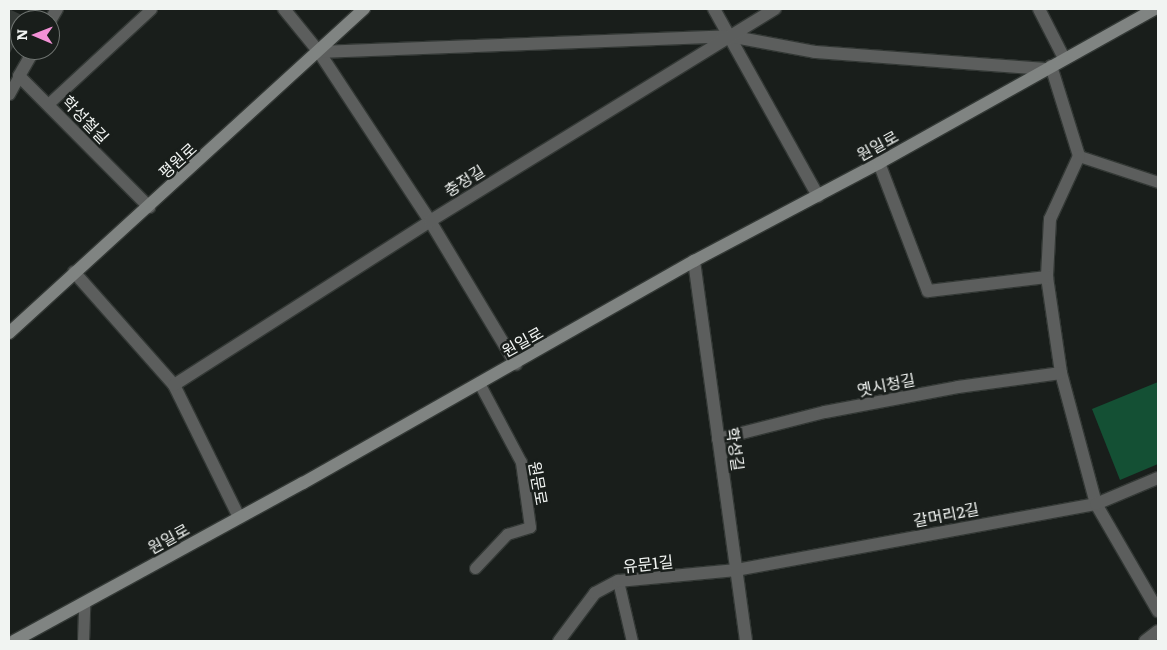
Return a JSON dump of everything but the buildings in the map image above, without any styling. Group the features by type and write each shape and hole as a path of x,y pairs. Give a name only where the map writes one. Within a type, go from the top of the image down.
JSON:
{"main road":[{"name":"평원로","path":"9,333 364,9"},
{"name":"원일로","path":"14,641 516,364 694,261 879,163 1154,9"}],"street":[{"path":"284,9 319,52 430,221 516,364"},
{"path":"714,9 818,196"},
{"name":"충정길","path":"174,385 430,221 775,9"},
{"path":"1039,9 1064,58"},
{"path":"319,52 729,36 815,52 1049,68 1079,156 1050,219 1047,277 1062,373 1096,504 1158,611"},
{"path":"19,76 28,60"},
{"name":"학성철길","path":"19,76 149,207"},
{"path":"879,163 928,291 1047,277"},
{"name":"학성길","path":"694,261 746,641"},
{"path":"74,272 174,385 239,517"},
{"name":"옛시청길","path":"718,439 834,410 958,387 1062,373"},
{"name":"갈머리2길","path":"736,570 1096,504 1158,478"},
{"name":"유문1길","path":"559,641 596,593 618,581 736,570"},
{"path":"1145,641 1158,631"}],"lane":[{"path":"48,104 152,9"},
{"path":"9,94 19,76"},
{"path":"1079,156 1158,182"},
{"name":"원문로","path":"475,568 507,534 530,527 521,462 479,383"},
{"path":"618,581 632,641"},
{"path":"83,641 84,604"}],"green space":[{"path":"1158,382 1158,464 1120,480 1092,409"}]}
